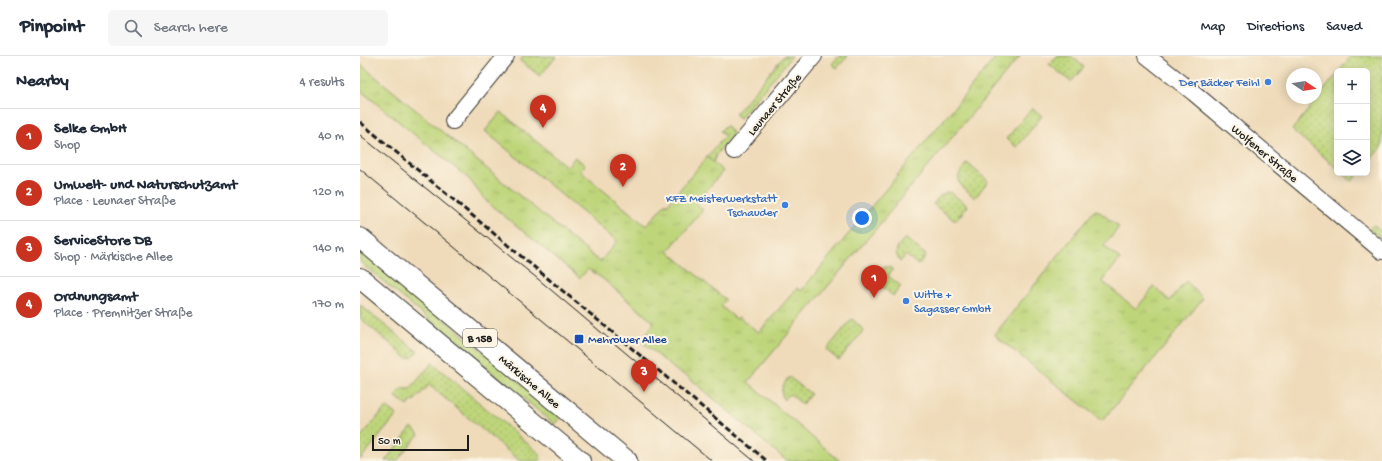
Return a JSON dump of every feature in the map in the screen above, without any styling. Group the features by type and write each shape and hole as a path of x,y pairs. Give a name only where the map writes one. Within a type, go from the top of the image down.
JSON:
{"main road":[{"name":"Märkische Allee","path":"360,238 599,438 616,458"},
{"name":"B 158","path":"360,278 580,461"},
{"path":"550,437 570,414"},
{"path":"580,461 599,438"}],"street":[{"path":"452,121 506,56"},
{"name":"Leunaer Straße","path":"734,151 814,56"},
{"name":"Wolfener Straße","path":"1147,56 1382,251"}],"green space":[{"path":"524,56 557,56 540,76 520,61"},
{"path":"784,56 792,56 740,118 735,114"},
{"path":"839,56 848,56 837,68 832,64"},
{"path":"997,56 1020,56 748,382 840,461 787,461 686,375 678,372 641,341 654,323 603,279 588,269 580,278 486,201 469,179 360,90 360,64 600,262 617,241 485,131 501,112 567,167 575,157 585,165 580,171 646,226 666,203 667,205 707,157 723,171 696,203 703,210 668,251 726,300 722,304 722,307 736,319 739,317 758,332 797,288 801,291"},
{"path":"1057,56 1071,56 1084,67 1071,82 1049,64"},
{"path":"1351,56 1382,56 1382,146 1370,160 1370,68 1341,68"},
{"path":"1334,78 1334,165 1292,130 1313,104 1322,104 1322,93"},
{"path":"1032,108 1042,116 1017,147 1006,139"},
{"path":"726,125 733,134 716,155 713,163 707,157 725,136 720,131"},
{"path":"967,163 988,181 975,198 959,183 959,175"},
{"path":"1346,176 1356,176 1352,181"},
{"path":"947,192 951,193 968,206 955,221 933,204 940,196"},
{"path":"1097,210 1119,227 1104,246 1120,259 1102,281 1136,309 1154,287 1170,301 1186,281 1203,298 1102,421 995,334 1094,211"},
{"path":"1373,225 1382,233 1382,239 1369,229"},
{"path":"905,238 926,255 918,265 906,255 900,262 898,258 896,252 897,249"},
{"path":"360,250 560,415 556,424 360,262"},
{"path":"883,267 893,269 888,276 901,286 893,296 872,278"},
{"path":"360,305 418,352 412,358 410,357 408,359 360,318"},
{"path":"852,319 864,330 839,360 826,350"},
{"path":"432,363 540,454 541,461 520,461 429,385 408,406 395,396 401,389 410,389"},
{"path":"789,377 811,394 802,404 790,394 784,400 782,388"},
{"path":"386,407 397,415 360,460 360,438"},
{"path":"412,427 419,434 397,461 385,461"}],"tram line":[{"path":"360,135 538,279 754,461"},
{"path":"360,169 712,461"}],"railway":[{"path":"360,122 767,461"}],"place":[{"name":"Der Bäcker Feihl","path":"1268,82"},
{"name":"Ordnungsamt","path":"543,128"},
{"name":"Umwelt- und Naturschutzamt","path":"623,187"},
{"name":"KFZ Meisterwerkstatt Tschauder","path":"785,205"},
{"name":"Selke GmbH","path":"874,298"},
{"name":"Witte + Sagasser GmbH","path":"906,301"},
{"name":"Mehrower Allee","path":"579,339"},
{"name":"ServiceStore DB","path":"644,392"}]}
